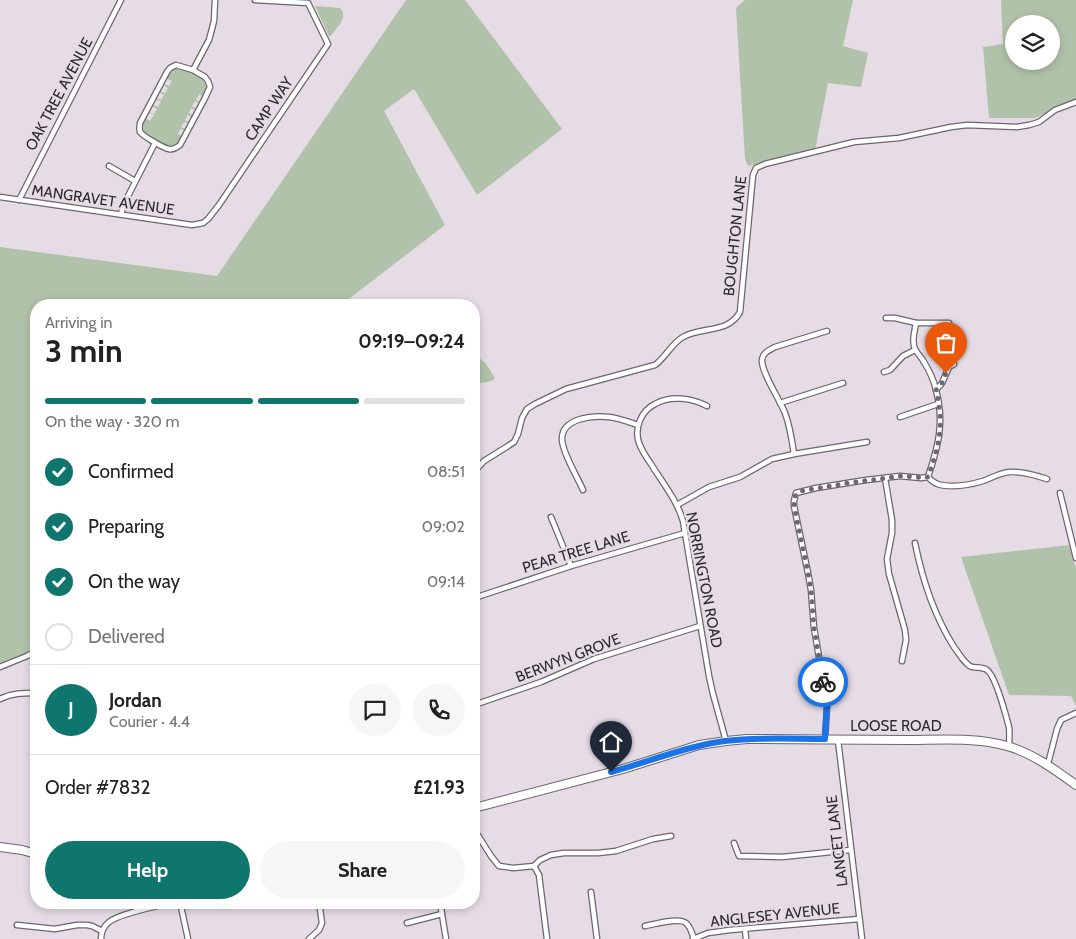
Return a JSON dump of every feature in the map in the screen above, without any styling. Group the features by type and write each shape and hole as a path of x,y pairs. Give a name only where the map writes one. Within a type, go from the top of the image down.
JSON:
{"highway":[{"name":"LOOSE ROAD","path":"480,806 623,769 699,745 747,739 968,740 994,742 1030,755 1076,785"},
{"path":"0,847 30,852"}],"street":[{"name":"OAK TREE AVENUE","path":"18,200 122,0"},
{"path":"193,70 209,40 214,21 215,0"},
{"name":"CAMP WAY","path":"203,223 219,205 328,44 308,3 255,0"},
{"path":"176,65 193,70 204,77 210,87 180,145 174,149 169,149 155,143 141,133 140,124 170,68 176,65"},
{"name":"BOUGHTON LANE","path":"480,465 514,442 522,418 527,409 534,404 566,389 655,364 662,359 678,340 685,336 729,325 736,319 740,312 753,175 756,168 765,164 854,142 899,138 967,125 1017,127 1029,125 1039,122 1055,110 1076,102"},
{"path":"121,214 135,181 155,143"},
{"path":"109,166 135,181"},
{"name":"MANGRAVET AVENUE","path":"0,197 192,225 203,223"},
{"path":"886,318 916,323 949,323"},
{"path":"916,323 913,338 915,350 925,363 936,390 940,414 938,447 928,477"},
{"path":"794,454 789,425 765,372 762,364 763,356 768,350 775,347 827,331"},
{"path":"884,372 890,370 903,356 915,350"},
{"path":"936,390 942,383 949,367 954,364"},
{"path":"780,403 843,383"},
{"path":"583,490 563,447 562,437 566,428 576,421 591,417 610,417 638,425 645,412 653,405 671,399 693,400 708,406"},
{"path":"900,417 938,404"},
{"name":"NORRINGTON ROAD","path":"638,425 638,439 641,448 677,505 683,521 713,694 726,741"},
{"path":"677,505 709,487 740,477 772,459 866,442"},
{"path":"928,477 933,482 944,486 960,486 1009,472 1047,479"},
{"path":"825,739 826,698 814,628 811,590 795,513 794,497 798,492 816,488 900,476 928,477"},
{"path":"885,478 892,526 887,564 890,582 905,630 906,640 902,661"},
{"path":"1060,493 1076,558"},
{"path":"551,516 571,566"},
{"name":"PEAR TREE LANE","path":"480,596 571,566 685,533"},
{"path":"915,543 920,566 934,606 953,644 967,664 972,667 986,669 994,680 1009,727 1009,746"},
{"name":"BERWYN GROVE","path":"480,703 542,682 594,658 700,626"},
{"path":"0,667 30,654"},
{"path":"0,699 12,694 30,693"},
{"path":"1046,764 1049,760 1061,720 1076,713"},
{"name":"LANCET LANE","path":"838,740 862,939"},
{"path":"480,839 490,856 499,866 513,868 534,866 540,860 551,855 616,851 653,839 671,836"},
{"path":"734,843 739,856 782,856 851,850"},
{"path":"534,866 539,875 547,939"},
{"path":"591,892 597,939"},
{"path":"101,939 102,931 109,922 117,917 147,909"},
{"path":"182,909 188,939"},
{"path":"309,939 319,930 322,922 320,909"},
{"path":"441,909 446,939"},
{"path":"407,924 442,914"},
{"name":"ANGLESEY AVENUE","path":"694,939 717,932 859,918"},
{"path":"645,926 677,920 685,922 689,926 694,939"},
{"path":"17,925 29,923 55,929 87,925 102,931"},
{"path":"745,929 746,939"}],"green space":[{"path":"406,0 465,0 562,129 477,195 414,89 384,111 445,225 349,299 30,299 30,652 0,664 0,247 217,276"},
{"path":"745,0 853,0 843,46 868,53 861,87 828,83 815,150 748,166 745,159 736,8"},
{"path":"1001,0 1076,0 1076,100 1035,118 989,118 983,47 1003,44"},
{"path":"315,6 340,8 342,11 343,18 331,36 329,36"},
{"path":"178,68 200,78 205,83 206,89 204,97 199,94 196,100 201,103 195,101 192,106 197,110 191,108 189,113 194,116 193,118 188,115 185,120 190,124 184,122 181,127 187,130 180,129 178,134 183,137 179,143 170,147 144,133 143,125 146,118 150,121 154,115 149,112 154,114 157,109 152,106 158,107 161,102 156,98 161,100 164,95 159,92 165,93 168,88 163,85 169,86 172,81 166,78"},
{"path":"480,359 495,378 492,381 480,383"},
{"path":"1069,545 1076,568 1076,706 1071,696 1009,695 961,557"}],"way so far":[{"path":"823,682 814,628 811,590 794,506 794,497 796,493 801,491 842,484 900,476 928,477 938,447 940,428 936,390 942,383 946,373"}],"route":[{"path":"611,772 699,745 747,739 825,739 827,706 823,682"}]}
